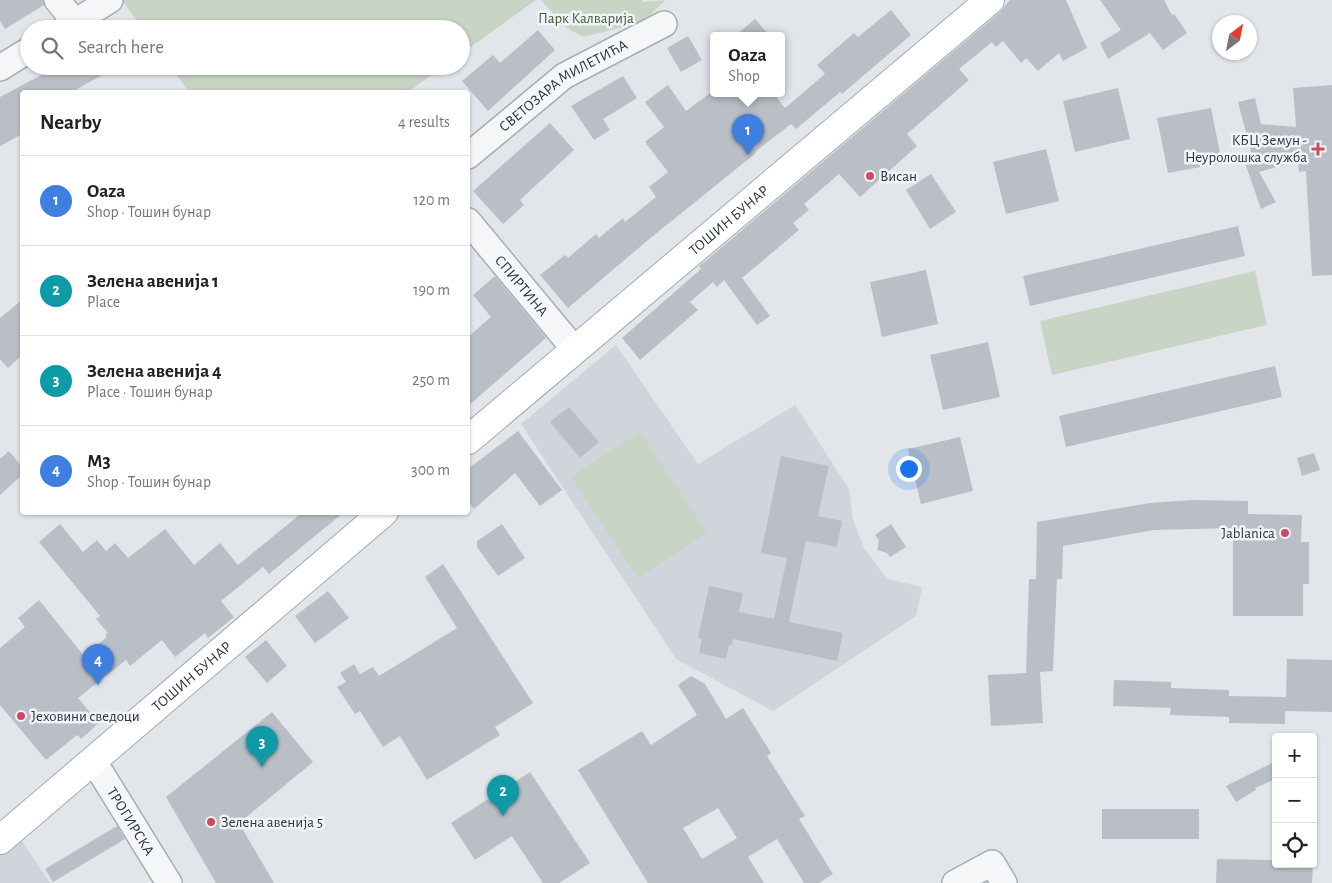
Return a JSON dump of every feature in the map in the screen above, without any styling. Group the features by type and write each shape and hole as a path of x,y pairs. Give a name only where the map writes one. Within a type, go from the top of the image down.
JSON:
{"main road":[{"name":"ТОШИН БУНАР","path":"470,438 990,0"},
{"name":"ТОШИН БУНАР","path":"0,840 380,515"}],"street":[{"path":"57,0 67,20"},
{"path":"78,20 110,0"},
{"name":"СВЕТОЗАРА МИЛЕТИЋА","path":"470,154 564,76 664,24"},
{"path":"0,68 20,56"},
{"name":"СПИРТИНА","path":"470,223 574,350"},
{"name":"ТРОГИРСКА","path":"92,760 169,883"},
{"path":"955,883 992,863 1004,883"}],"shaded area":[{"path":"616,345 698,464 795,405 849,489 853,520 864,548 887,579 922,587 916,616 773,711 676,659 521,424"},
{"path":"18,835 50,883 0,883 0,850"}],"green space":[{"name":"Парк Калварија","path":"122,0 536,0 470,48 470,20 136,20"},
{"name":"Парк Калварија","path":"541,0 642,0 643,2 665,0 643,22 583,37 567,28"},
{"path":"177,75 432,75 411,90 188,90"},
{"path":"1255,271 1267,325 1052,375 1040,321"},
{"path":"640,432 707,533 638,578 571,477"}],"building":[{"path":"0,0 43,0 44,5 5,29 0,21"},
{"path":"1010,0 1066,0 1087,48 1063,61 1059,53 1038,71 1026,58 1021,63 1003,41 996,47 992,42 959,69 969,80 907,134 917,146 860,197 839,174 804,204 809,210 793,223 799,230 742,278 770,316 757,325 724,280 717,287 713,282 690,302 698,310 640,360 622,338 701,269 699,266 1000,12"},
{"path":"1100,0 1164,0 1172,15 1174,14 1187,33 1163,50 1150,33 1108,59 1100,43 1121,30"},
{"path":"891,10 911,35 842,94 840,92 796,129 791,124 755,152 568,308 540,275 565,255 568,258 596,234 599,238 623,218 625,222 656,197 649,187 668,172 645,142 664,127 645,102 668,85 686,111 710,93 710,97 776,97 785,108 825,74 817,65 854,33 858,37"},
{"path":"755,19 766,32 740,32"},
{"path":"538,30 555,50 488,111 462,81 493,55 500,63"},
{"path":"688,36 702,60 681,72 667,48"},
{"path":"41,75 102,75 76,90 20,90 20,135 0,146 0,97"},
{"path":"623,76 637,98 603,119 610,130 594,140 571,106"},
{"path":"1332,85 1332,275 1312,276 1306,171 1299,172 1298,161 1259,172 1276,202 1261,209 1245,163 1252,160 1254,164 1238,102 1255,98 1261,124 1296,127 1293,88"},
{"path":"1118,88 1130,139 1075,152 1063,101"},
{"path":"1211,108 1222,163 1168,173 1157,118"},
{"path":"550,123 574,150 520,200 524,205 503,224 473,191"},
{"path":"1046,149 1059,201 1006,214 993,162"},
{"path":"931,174 956,212 930,229 906,190"},
{"path":"1238,226 1245,256 1030,306 1023,276"},
{"path":"926,270 938,324 882,337 870,282"},
{"path":"495,276 546,338 470,404 470,335 491,317 473,295"},
{"path":"20,302 20,357 8,368 0,359 0,318"},
{"path":"988,342 1000,397 943,410 930,355"},
{"path":"1275,366 1282,397 1066,447 1059,416"},
{"path":"569,407 599,442 580,458 550,422"},
{"path":"518,431 562,490 540,506 515,473 474,509 470,504 470,467"},
{"path":"960,437 973,491 921,504 908,449"},
{"path":"9,451 20,465 20,477 0,495 0,459"},
{"path":"1314,453 1320,470 1302,476 1297,458"},
{"path":"781,456 829,466 818,516 842,521 837,547 806,541 789,622 843,633 837,661 733,639 732,645 729,645 726,659 699,653 702,639 698,638 709,586 743,593 739,612 774,619 787,558 761,553"},
{"path":"1192,500 1248,501 1248,514 1302,515 1301,542 1309,542 1309,584 1303,584 1303,616 1233,616 1233,528 1154,530 1063,546 1062,579 1057,579 1053,671 1040,672 1043,723 991,726 988,675 1026,673 1029,579 1036,579 1037,522 1150,503"},
{"path":"299,515 340,515 269,574 263,567 221,601 234,617 208,638 205,633 175,657 162,640 130,666 126,660 78,698 99,723 81,739 77,735 46,760 0,705 0,648 25,627 18,618 39,600 84,656 107,637 105,635 108,633 96,619 100,616 39,542 60,524 83,552 97,540 106,551 115,543 128,558 165,529 194,565 220,543 238,565"},
{"path":"502,524 525,558 498,576 477,547 477,541"},
{"path":"891,524 906,547 890,557 887,553 877,550 879,540 875,535"},
{"path":"443,564 533,703 495,727 500,735 427,780 400,736 383,747 360,711 355,714 337,687 346,682 340,673 354,664 360,674 373,667 379,676 457,628 425,577"},
{"path":"328,591 349,618 315,643 295,616"},
{"path":"266,640 287,666 267,683 245,657"},
{"path":"1287,659 1332,660 1332,712 1285,711 1285,724 1229,723 1229,717 1170,715 1171,708 1113,706 1114,680 1171,682 1171,688 1229,690 1229,696 1286,697"},
{"path":"691,676 705,684 726,719 743,708 771,753 767,756 805,816 799,819 833,874 819,883 804,883 777,839 748,857 764,883 648,883 578,770 642,731 651,745 697,715 678,685","holes":["718,808 737,838 702,859 683,828"]},
{"path":"272,712 313,762 239,823 274,883 216,883 166,797"},
{"path":"1272,763 1272,781 1255,788 1256,790 1236,802 1226,786"},
{"path":"530,772 590,863 559,883 543,883 512,836 475,860 451,823"},
{"path":"1102,809 1199,809 1199,839 1102,839"},
{"path":"117,826 125,839 53,882 45,869"},
{"path":"1217,859 1272,860 1272,868 1313,868 1312,883 1216,883"}],"place":[{"name":"КБЦ Земун - Неуролошка служба","path":"1318,149"},
{"name":"Oaza","path":"748,155"},
{"name":"Висан","path":"870,176"},
{"name":"Jablanica","path":"1285,533"},
{"name":"М3","path":"98,685"},
{"name":"Јеховини сведоци","path":"21,716"},
{"name":"Зелена авенија 4","path":"262,767"},
{"name":"Зелена авенија 1","path":"503,816"},
{"name":"Зелена авенија 5","path":"211,822"}]}
